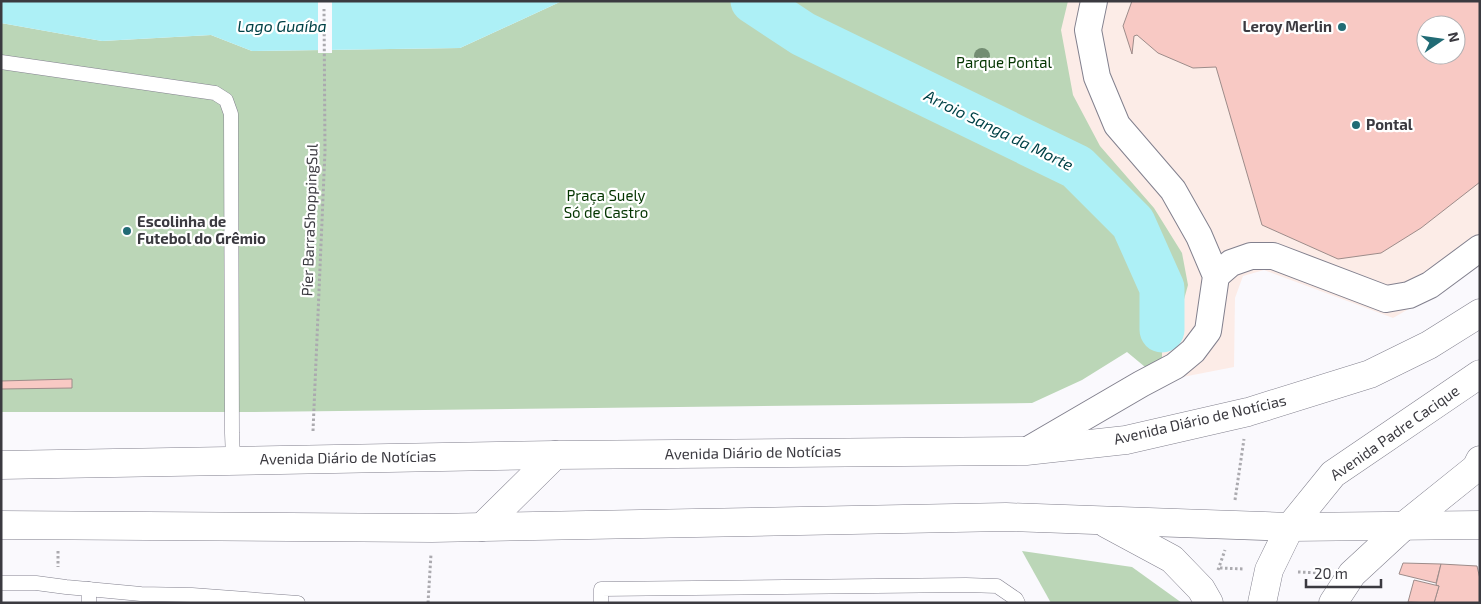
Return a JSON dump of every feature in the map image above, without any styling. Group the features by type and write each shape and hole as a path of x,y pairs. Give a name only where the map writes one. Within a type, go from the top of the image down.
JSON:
{"main road":[{"name":"Avenida Diário de Notícias","path":"1,464 555,455 1026,451 1126,440 1248,412 1370,374 1430,345 1480,313"},
{"name":"Avenida Padre Cacique","path":"1262,603 1268,570 1290,527 1332,474 1480,374"},
{"path":"482,527 555,455"},
{"path":"1333,603 1352,574 1405,525 1476,468 1480,460"},
{"path":"1,525 432,528 1006,517 1290,527 1480,525"},
{"path":"1101,521 1172,558 1201,589 1209,603"}],"street":[{"path":"1026,451 1175,366 1193,351 1208,331 1216,276 1199,236 1173,190 1117,125 1097,77 1088,30 1094,1"},
{"path":"1216,276 1231,263 1251,256 1272,256 1386,299 1409,295 1430,285 1480,248"}],"lane":[{"path":"1,62 215,93 226,100 231,114 233,460"},
{"path":"1,583 36,583 89,596 141,598 192,595 298,603"},
{"path":"601,603 601,589 966,585 996,586 1016,598 1018,603"}],"path":[{"name":"Píer BarraShoppingSul","path":"314,431 325,151 324,9"},
{"path":"1220,568 1231,526 1248,412"},
{"path":"428,603 432,528"}],"shaded area":[{"name":"Pontal","path":"753,1 1480,1 1480,261 1433,295 1393,318 1264,270 1243,276 1235,298 1234,367 1162,381"}],"green space":[{"name":"Praça Suely Só de Castro","path":"562,1 1068,1 1061,30 1073,95 1100,146 1154,208 1182,253 1188,285 1178,321 1162,330 1162,381 1127,352 1082,380 1032,403 254,412 1,412 1,23 102,41 211,35 252,51 460,48"},
{"path":"1022,551 1132,567 1182,603 1051,603"}],"water":[{"name":"Lago Guaíba","path":"1,1 562,1 460,48 252,51 211,35 102,41 1,23"}],"pier":[{"path":"318,1 332,1 332,53 318,53"}],"building":[{"name":"Pontal","path":"1132,1 1480,1 1480,182 1421,228 1381,253 1338,259 1262,225 1216,67 1193,68 1158,53 1137,35 1134,36 1132,54 1123,26"},
{"path":"72,379 72,388 1,389 1,381"},
{"path":"1403,563 1441,564 1436,583 1399,574"},
{"path":"1441,564 1477,566 1480,579 1480,603 1434,603 1439,586 1436,585"},
{"path":"1414,580 1439,586 1434,603 1408,602"}],"waterway":[{"name":"Arroio Sanga da Morte","path":"753,1 803,34 1077,167 1133,223 1162,288 1162,330"}],"place":[{"name":"Leroy Merlin","path":"1342,27"},
{"name":"Pontal","path":"1356,125"},
{"name":"Escolinha de Futebol do Grêmio","path":"127,231"}],"park label":[{"name":"Parque Pontal","path":"1004,63"}]}
